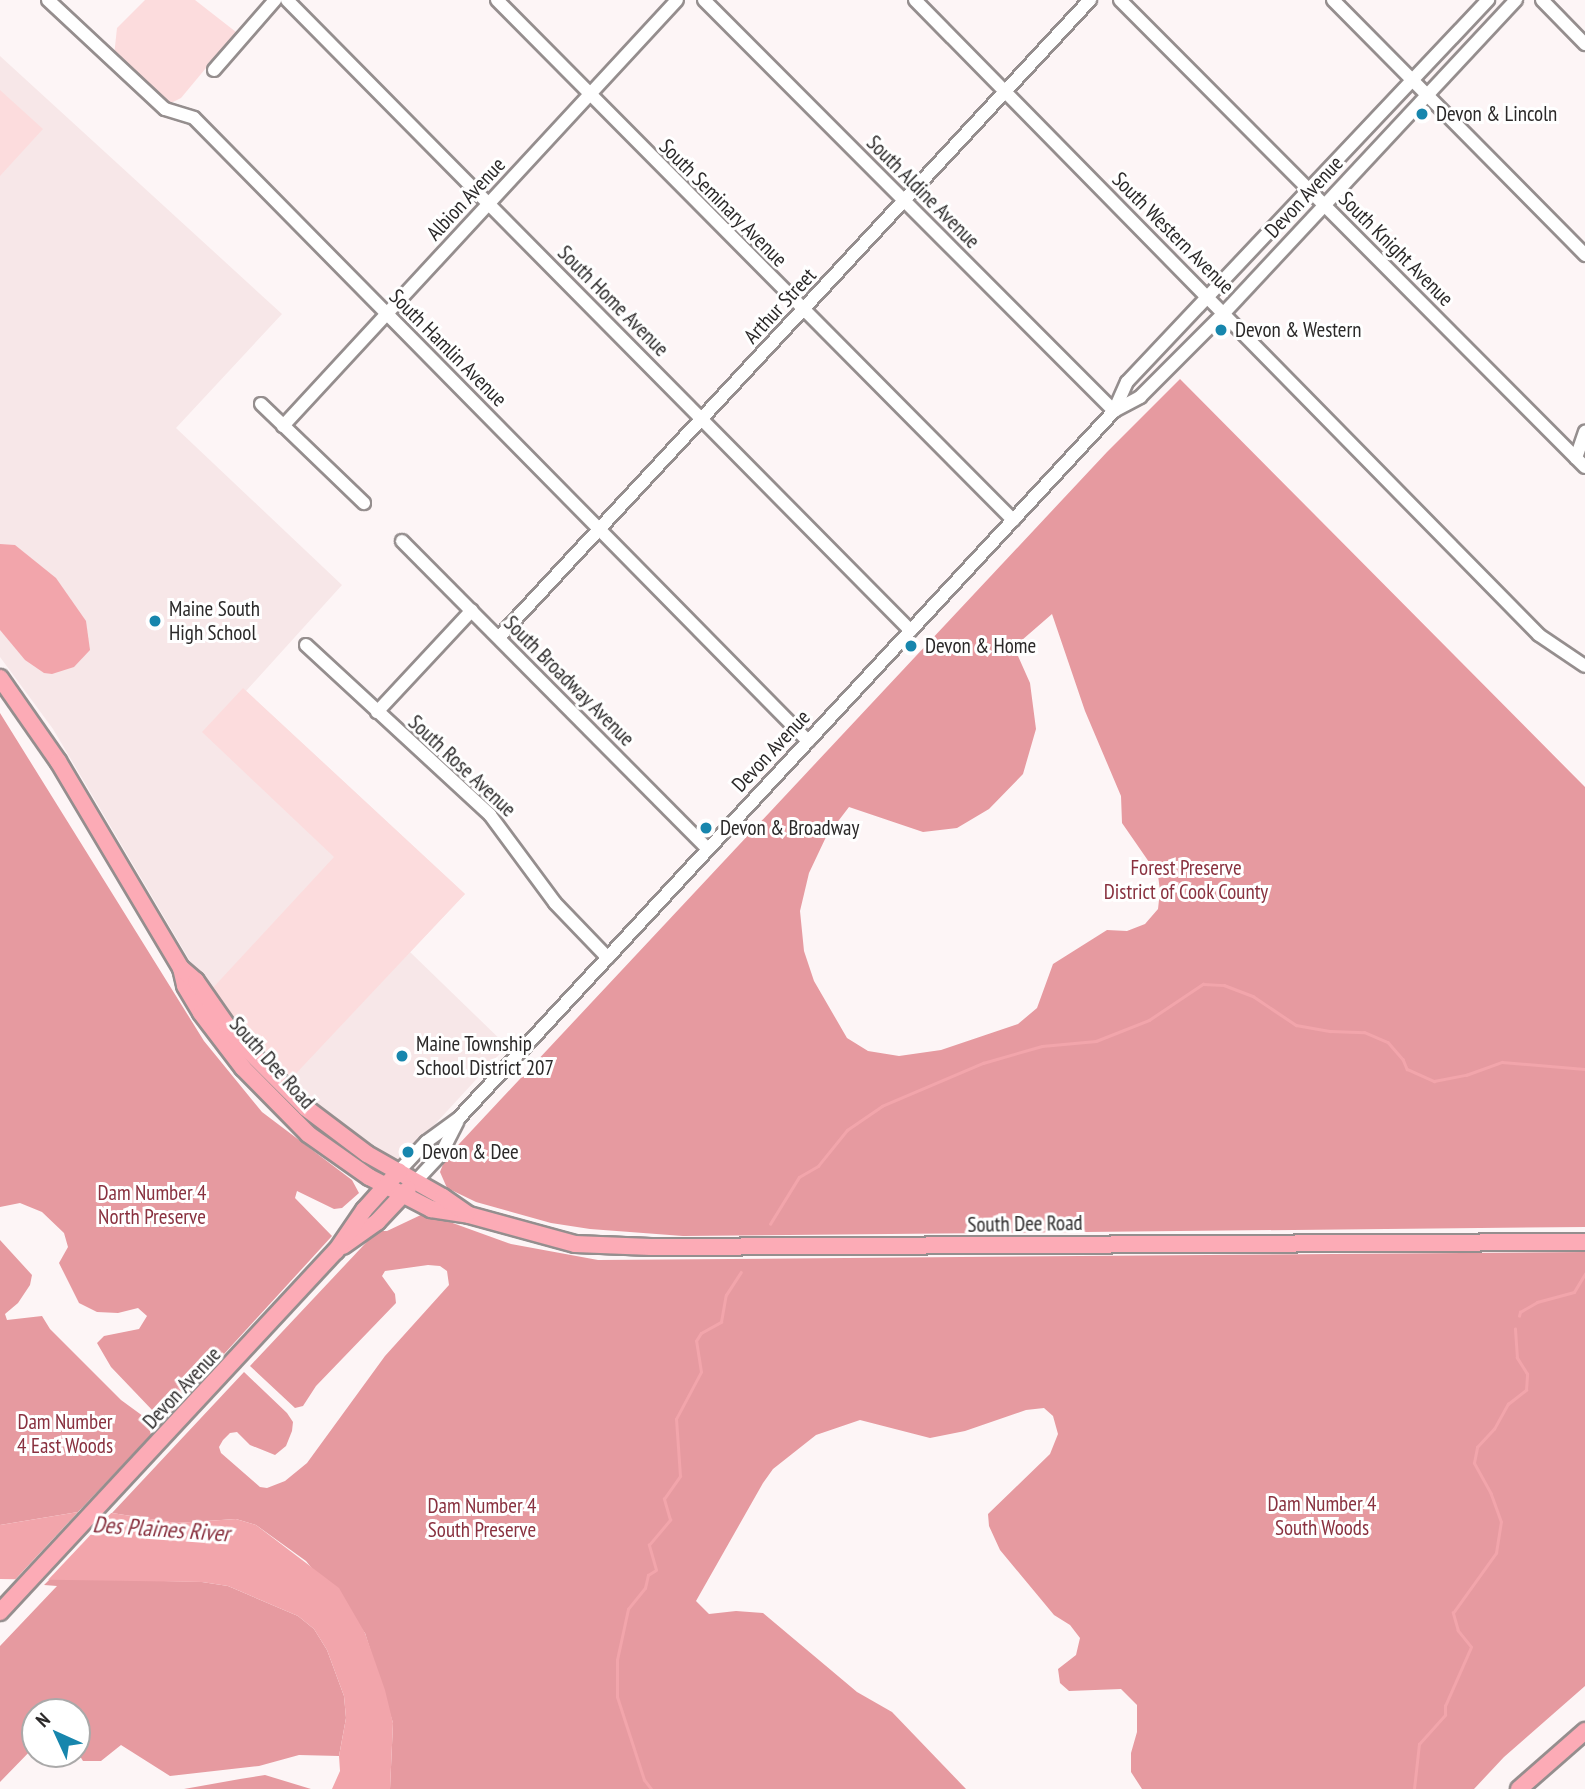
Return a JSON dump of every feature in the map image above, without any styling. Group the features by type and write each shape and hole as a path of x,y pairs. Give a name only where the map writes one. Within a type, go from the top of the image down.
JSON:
{"main road":[{"name":"South Dee Road","path":"0,678 58,761 181,968 185,986 201,1013 260,1088 308,1134 386,1186 431,1209 469,1215 575,1244 757,1248 1585,1242"},
{"name":"South Dee Road","path":"181,968 196,981 235,1037 297,1100 335,1132 469,1215"},
{"name":"Devon Avenue","path":"0,1612 336,1251 364,1210 399,1171"},
{"name":"Devon Avenue","path":"336,1251 377,1222 416,1181"},
{"path":"1518,1789 1585,1731"}],"street":[{"name":"South Hamlin Avenue","path":"48,0 165,109 194,118 808,741"},
{"path":"214,70 275,0"},
{"name":"South Home Avenue","path":"287,0 911,631"},
{"name":"South Seminary Avenue","path":"497,0 1013,520"},
{"name":"Albion Avenue","path":"283,425 677,0"},
{"name":"South Aldine Avenue","path":"704,0 1114,411"},
{"name":"South Western Avenue","path":"915,0 1539,635 1585,666"},
{"name":"Arthur Street","path":"499,638 1090,0"},
{"name":"South Knight Avenue","path":"1120,0 1583,464"},
{"path":"1333,0 1585,254"},
{"name":"Devon Avenue","path":"399,1171 426,1142 458,1119 608,958 1114,411 1127,382 1488,0"},
{"name":"Devon Avenue","path":"1114,411 1140,397 1224,313 1516,0"},
{"path":"1542,0 1585,44"},
{"path":"261,404 364,503"},
{"path":"1583,464 1585,432"},
{"name":"South Broadway Avenue","path":"402,541 708,849"},
{"path":"377,712 472,610"},
{"name":"South Rose Avenue","path":"306,645 490,815 555,903 608,958"},
{"name":"Devon Avenue","path":"416,1181 441,1154 458,1119"}],"shaded area":[{"path":"145,0 195,0 236,32 181,98 167,105 114,56 117,28"},
{"name":"Maine South High School","path":"0,56 282,314 176,428 342,585 246,691 465,894 410,952 507,1046 402,1160 388,1159 325,1115 288,1082 206,988 53,729 0,657"},
{"path":"0,90 43,129 0,176"},
{"path":"243,688 465,894 288,1082 255,1050 209,992 334,857 202,732"}],"green space":[{"name":"Forest Preserve District of Cook County","path":"1180,379 1585,787 1585,1227 683,1236 590,1229 551,1223 476,1202 447,1188 440,1172 445,1159 1107,452","holes":["1052,614 1085,711 1121,796 1122,823 1158,875 1158,909 1145,924 1127,931 1107,930 1053,964 1037,1008 1018,1024 941,1050 899,1056 868,1051 847,1038 814,981 804,951 800,911 809,873 826,837 849,807 923,832 957,828 989,809 1023,774 1036,729 1030,683 1014,647"]},
{"name":"Dam Number 4 East Woods","path":"0,713 204,1041 262,1112 352,1180 359,1193 342,1208 334,1209 297,1191 295,1198 332,1236 172,1411 167,1413 154,1412 111,1367 97,1343 104,1336 139,1329 147,1316 138,1308 118,1313 97,1312 79,1303 59,1263 68,1247 64,1233 42,1212 20,1203 0,1207"},
{"name":"Dam Number 4 South Woods","path":"425,1213 511,1244 598,1260 1585,1252 1585,1686 1504,1757 1474,1789 1142,1789 1131,1772 1131,1753 1137,1732 1137,1705 1121,1689 1069,1691 1060,1683 1058,1669 1076,1655 1080,1638 1070,1625 1054,1615 1000,1550 989,1526 988,1514 1050,1454 1058,1434 1053,1416 1044,1408 1026,1410 965,1431 930,1438 860,1420 816,1435 773,1469 696,1601 709,1614 736,1611 763,1613 857,1692 892,1712 966,1789 390,1789 393,1723 365,1633 306,1561 256,1525 236,1519 176,1523 112,1513 244,1372 287,1413 293,1422 292,1431 286,1446 275,1455 250,1445 237,1432 230,1433 223,1440 219,1447 221,1453 260,1487 267,1488 285,1481 307,1463 385,1356 449,1285 447,1271 440,1266 428,1265 385,1271 382,1276 395,1294 396,1303 316,1386 303,1406 295,1408 250,1366 377,1231 387,1231"},
{"name":"Dam Number 4 East Woods","path":"0,1240 32,1275 30,1285 18,1303 5,1314 7,1320 42,1316 50,1329 121,1400 147,1419 151,1435 78,1512 0,1525"},
{"path":"51,1578 202,1582 228,1586 298,1616 314,1629 327,1650 344,1696 346,1718 339,1756 299,1755 259,1766 170,1776 121,1745 101,1761 91,1761 91,1698 21,1698 21,1760 0,1782 0,1646 57,1586 44,1585"},
{"path":"265,1775 311,1789 184,1789 240,1779"}],"water":[{"path":"0,544 15,545 56,578 86,621 90,650 74,667 52,674 44,673 25,660 0,630"},
{"name":"Des Plaines River","path":"78,1512 112,1513 176,1523 236,1519 256,1525 339,1588 365,1633 385,1690 393,1723 390,1789 332,1789 340,1771 339,1756 346,1718 344,1696 327,1650 314,1629 298,1616 228,1586 202,1582 0,1579 0,1525"}],"pier":[{"path":"81,1509 114,1510 47,1581 11,1584"}],"waterway":[{"path":"770,1224 799,1177 818,1166 847,1130 882,1106 983,1063 1042,1046 1096,1041 1149,1020 1203,984 1224,985 1253,996 1296,1025 1330,1031 1364,1032 1388,1042 1403,1059 1407,1069 1434,1081 1466,1075 1502,1062 1585,1069"},
{"path":"651,1789 644,1780 617,1697 617,1660 628,1609 645,1588 648,1575 656,1570 649,1545 670,1520 664,1499 680,1476 676,1419 701,1372 696,1341 701,1333 721,1322 726,1295 741,1272"},
{"path":"1519,1316 1520,1312 1537,1302 1574,1292 1585,1274"},
{"path":"1414,1789 1419,1744 1445,1715 1445,1706 1471,1647 1458,1631 1453,1613 1496,1553 1501,1522 1491,1494 1474,1463 1477,1447 1494,1429 1508,1404 1526,1390 1527,1374 1517,1358 1515,1329"}],"place":[{"name":"Devon & Lincoln","path":"1422,114"},
{"name":"Devon & Western","path":"1221,330"},
{"name":"Maine South High School","path":"155,621"},
{"name":"Devon & Home","path":"911,646"},
{"name":"Devon & Broadway","path":"706,828"},
{"name":"Maine Township School District 207","path":"402,1056"},
{"name":"Devon & Dee","path":"408,1152"}],"park label":[{"name":"Dam Number 4 North Preserve","path":"152,1205"},
{"name":"Dam Number 4 South Preserve","path":"482,1518"}]}
